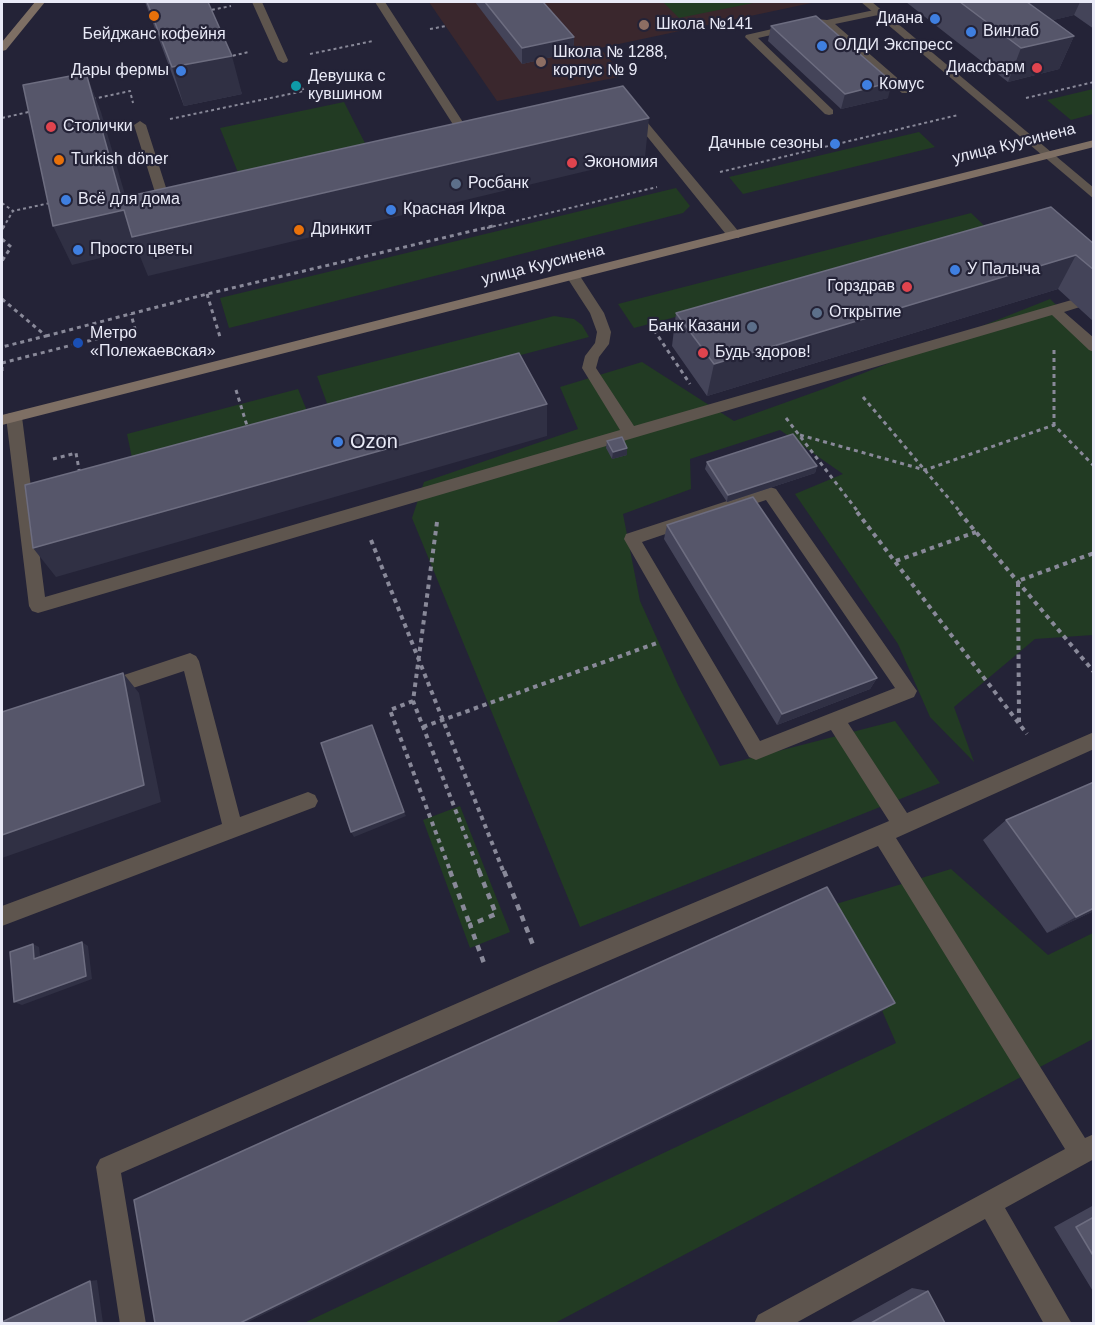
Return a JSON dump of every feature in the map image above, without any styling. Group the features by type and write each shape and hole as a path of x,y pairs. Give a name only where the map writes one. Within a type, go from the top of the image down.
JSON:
{"main road":[{"path":"2,48 40,2"},
{"name":"улица Куусинена","path":"8,418 1094,143"}],"street":[{"path":"257,2 284,60"},
{"path":"380,2 402,35 459,136 487,129"},
{"path":"866,2 1094,195"},
{"path":"829,112 750,37 816,22 827,23 879,12"},
{"path":"827,23 906,91"},
{"path":"622,100 734,235"},
{"path":"141,125 164,202 188,197"},
{"path":"573,276 597,313 604,332 602,344 592,356 590,368 630,433"},
{"path":"8,418 38,606 1075,304"},
{"path":"1054,310 1094,348"},
{"path":"770,493 908,691 756,751 686,632 632,539 770,493"},
{"path":"90,694 190,661 234,830"},
{"path":"835,720 903,825"},
{"path":"133,1323 108,1167 546,976 903,825 1094,740"},
{"path":"2,916 308,801"},
{"path":"767,1323 1087,1149 882,834"},
{"path":"989,1203 1059,1323"}],"path":[{"path":"85,100 130,91 141,125 304,91 297,79 293,80 284,60 446,26"},
{"path":"2,347 1094,82"},
{"path":"2,118 40,110"},
{"path":"2,229 13,211 58,202"},
{"path":"2,203 13,211"},
{"path":"2,239 11,247 2,261"},
{"path":"2,299 46,336"},
{"path":"2,373 2,365 135,329 131,314"},
{"path":"654,330 709,411"},
{"path":"1054,342 1054,426 1094,466"},
{"path":"842,372 1094,672"},
{"path":"786,417 1047,760"},
{"path":"800,435 925,470 1054,426"},
{"path":"896,561 976,532"},
{"path":"436,536 413,701 496,914 470,925"},
{"path":"1018,581 1094,553"},
{"path":"377,555 546,976"},
{"path":"1018,581 1019,722"},
{"path":"423,727 686,632"},
{"path":"413,701 390,710 496,998"}],"shaded area":[{"name":"Школа № 1288, корпус № 9","path":"429,2 816,2 600,48 624,76 497,101"}],"green space":[{"path":"663,2 758,2 679,18"},
{"path":"1093,89 1093,114 1071,120 1047,100"},
{"path":"344,102 367,147 239,175 220,128"},
{"path":"919,132 935,147 743,194 729,177"},
{"path":"676,188 690,206 683,213 229,328 220,298"},
{"path":"971,213 992,233 634,328 618,304"},
{"path":"1050,299 1093,340 1093,635 1035,639 954,707 974,762 930,717 898,644 795,494 843,474 780,430 690,459 691,489 623,514 640,601 678,685 720,766 895,721 940,783 580,927 412,518 424,482 578,429 560,387 642,362 734,421 826,388"},
{"path":"554,316 574,319 582,325 589,337 328,406 317,376"},
{"path":"298,389 307,411 132,458 127,434"},
{"path":"460,806 510,932 470,948 423,820"},
{"path":"951,869 1048,955 1093,933 1093,1039 555,1323 302,1324 896,1043 836,904"}],"building":[{"path":"147,2 208,2 232,56 172,67"},
{"path":"485,2 543,2 574,37 522,48"},
{"path":"960,2 1027,2 1074,36 1021,48"},
{"path":"816,16 892,82 845,94 771,26"},
{"path":"86,73 121,198 623,86 649,118 132,237 124,210 53,226 23,85"},
{"path":"1051,207 1094,244 1094,270 1076,255 714,364 676,313"},
{"path":"519,353 547,404 33,548 25,485"},
{"path":"793,434 817,466 728,495 707,462"},
{"path":"622,437 627,448 613,452 607,441"},
{"path":"753,497 877,678 782,714 667,525"},
{"path":"123,673 144,785 2,835 2,712"},
{"path":"372,725 404,812 351,832 321,743"},
{"path":"1094,782 1094,908 1076,917 1006,820"},
{"path":"827,887 895,1003 240,1323 155,1323 134,1200"},
{"path":"82,942 86,976 14,1002 10,952 33,944 34,959"},
{"path":"1094,1217 1094,1257 1076,1227"},
{"path":"90,1281 96,1323 2,1323 2,1322"},
{"path":"928,1291 945,1323 871,1323"}],"place":[{"name":"Бейджанс кофейня","path":"154,16"},
{"name":"Диана","path":"935,19"},
{"name":"Школа №141","path":"644,25"},
{"name":"Винлаб","path":"971,32"},
{"name":"ОЛДИ Экспресс","path":"822,46"},
{"name":"Школа № 1288, корпус № 9","path":"541,62"},
{"name":"Диасфарм","path":"1037,68"},
{"name":"Дары фермы","path":"181,71"},
{"name":"Комус","path":"867,85"},
{"name":"Девушка с кувшином","path":"296,86"},
{"name":"Столички","path":"51,127"},
{"name":"Дачные сезоны","path":"835,144"},
{"name":"Turkish döner","path":"59,160"},
{"name":"Экономия","path":"572,163"},
{"name":"Росбанк","path":"456,184"},
{"name":"Всё для дома","path":"66,200"},
{"name":"Красная Икра","path":"391,210"},
{"name":"Дринкит","path":"299,230"},
{"name":"Просто цветы","path":"78,250"},
{"name":"У Палыча","path":"955,270"},
{"name":"Горздрав","path":"907,287"},
{"name":"Открытие","path":"817,313"},
{"name":"Банк Казани","path":"752,327"},
{"name":"Метро «Полежаевская»","path":"78,343"},
{"name":"Будь здоров!","path":"703,353"},
{"name":"Ozon","path":"338,442"}]}
